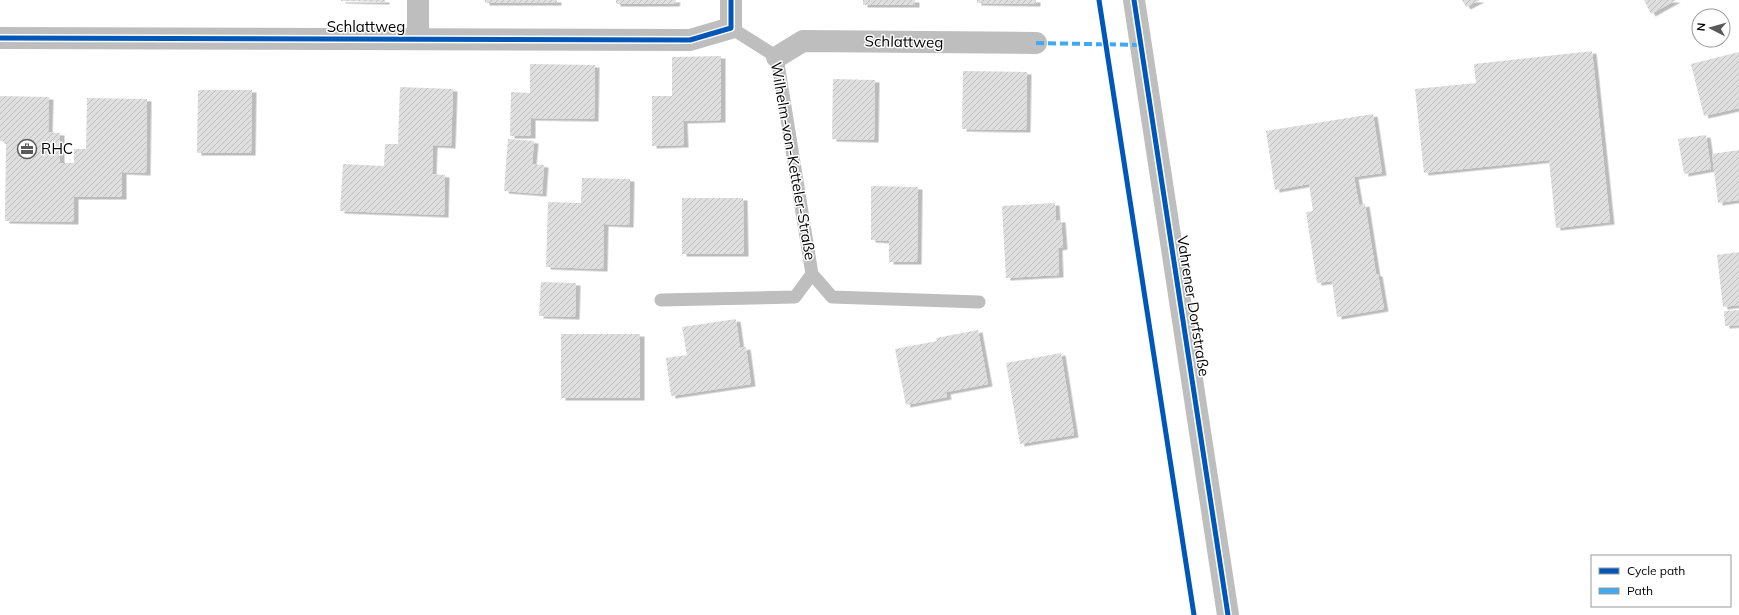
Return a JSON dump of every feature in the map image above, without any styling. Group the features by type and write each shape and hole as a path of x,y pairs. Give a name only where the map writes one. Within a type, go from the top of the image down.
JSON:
{"street":[{"path":"418,0 418,39"},
{"path":"731,0 731,28"},
{"name":"Vahrener Dorfstraße","path":"1134,0 1228,615"},
{"name":"Schlattweg","path":"0,38 690,40 731,28"},
{"name":"Schlattweg","path":"777,57 802,41 1036,44"}],"lane":[{"name":"Wilhelm-von-Ketteler-Straße","path":"731,28 777,57 812,274 832,297 979,302"},
{"name":"Wilhelm-von-Ketteler-Straße","path":"661,300 795,297 812,274"}],"building":[{"path":"385,0 385,2 341,1"},
{"path":"485,0 557,0 557,3 485,3"},
{"path":"616,0 676,0 675,4 616,4"},
{"path":"863,0 915,0 915,5 863,5"},
{"path":"977,0 1036,0 1036,4 977,3"},
{"path":"1462,0 1480,0 1466,7"},
{"path":"1644,0 1676,0 1651,14"},
{"path":"1592,51 1610,222 1556,228 1549,160 1424,173 1415,89 1476,83 1474,64"},
{"path":"1739,52 1739,108 1704,116 1691,64"},
{"path":"721,56 721,120 683,121 684,145 652,146 652,96 672,96 672,57"},
{"path":"530,64 595,65 594,119 531,118 531,136 510,136 511,92 530,93"},
{"path":"963,71 1027,72 1026,130 962,129"},
{"path":"833,79 875,80 874,140 832,139"},
{"path":"400,87 453,89 451,146 433,145 432,174 445,175 444,215 340,211 343,164 384,166 385,144 398,144"},
{"path":"198,90 252,90 251,153 197,153"},
{"path":"0,96 49,97 48,132 60,133 60,163 74,163 74,149 86,149 87,98 147,99 146,173 122,172 122,197 74,197 74,222 5,221 6,142 0,141"},
{"path":"1373,114 1382,173 1354,177 1359,205 1365,204 1376,274 1378,274 1384,309 1337,317 1332,281 1317,283 1306,212 1313,211 1309,184 1275,190 1266,131"},
{"path":"1706,135 1711,169 1684,174 1678,139"},
{"path":"508,139 534,141 532,164 544,165 542,194 504,191"},
{"path":"1739,150 1739,200 1718,203 1712,154"},
{"path":"582,178 630,179 629,225 604,224 603,269 546,267 548,202 581,203"},
{"path":"871,186 918,187 917,262 889,262 889,241 871,240"},
{"path":"682,198 743,198 744,254 682,254"},
{"path":"1055,203 1056,220 1061,220 1063,247 1058,248 1059,275 1006,278 1002,206"},
{"path":"1739,252 1739,305 1723,307 1717,255"},
{"path":"541,282 576,283 575,317 539,316"},
{"path":"1739,310 1739,325 1725,326 1724,311"},
{"path":"736,319 740,348 746,347 751,384 671,396 666,358 687,355 682,327"},
{"path":"978,330 988,384 946,392 947,397 906,405 895,349 937,341 936,338"},
{"path":"561,334 640,334 640,398 561,398"},
{"path":"1061,353 1074,435 1020,444 1006,363"}],"marked path":[{"path":"1036,43 1141,45"}],"cycle path":[{"path":"0,38 690,40 731,28 731,0"},
{"path":"1099,0 1194,615"},
{"path":"1134,0 1228,615"}],"place":[{"name":"RHC","path":"27,149"}]}
